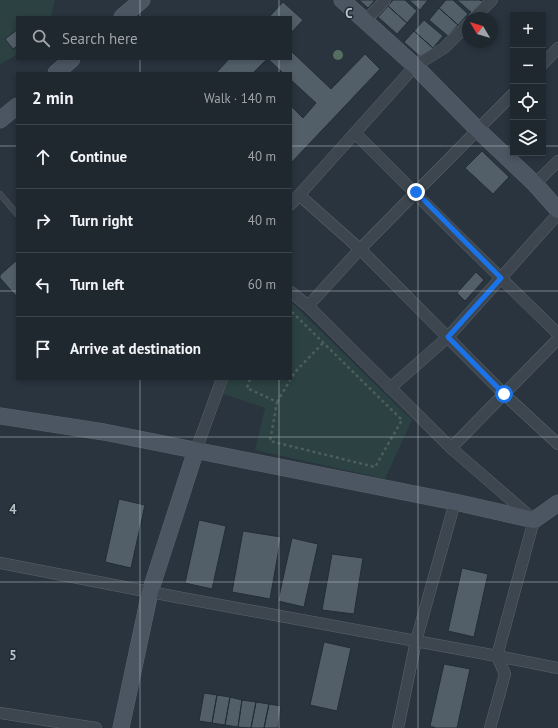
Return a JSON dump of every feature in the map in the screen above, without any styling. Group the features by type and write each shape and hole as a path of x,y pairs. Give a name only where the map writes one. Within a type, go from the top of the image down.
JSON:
{"street":[{"path":"123,16 142,0"},
{"path":"342,0 415,66 478,130 535,184 558,210"},
{"path":"365,21 385,0"},
{"path":"480,12 492,0"},
{"path":"292,203 415,66 444,48 462,30"},
{"path":"546,61 558,48"},
{"path":"57,72 71,60"},
{"path":"308,306 360,249 510,97"},
{"path":"0,120 16,107"},
{"path":"355,133 558,334"},
{"path":"535,184 558,161"},
{"path":"299,195 360,249 504,394 558,444"},
{"path":"390,388 448,337 558,214"},
{"path":"292,293 308,306 451,448 534,520"},
{"path":"451,448 558,339"},
{"path":"121,728 150,592 196,450 222,380"},
{"path":"0,416 104,432 455,502 534,520"},
{"path":"398,728 416,641 455,502"},
{"path":"490,728 505,674 497,656 534,520 558,503"},
{"path":"0,563 558,668"},
{"path":"0,712 96,728"}],"lane":[{"path":"0,194 16,213"}],"path":[{"path":"290,380 277,402 270,441 375,467 402,420 292,313"},
{"path":"292,377 323,343"},
{"path":"250,380 247,388 277,402"}],"green space":[{"path":"0,0 55,0 51,16 16,16 16,56 0,64"},
{"path":"292,303 412,420 385,479 255,450 265,408 223,394 229,380 292,380"}],"building":[{"path":"359,0 375,0 368,8"},
{"path":"393,0 405,0 417,11 407,23 388,6"},
{"path":"409,0 428,0 420,10"},
{"path":"446,0 453,0 466,12 462,12 462,21 458,25 439,8"},
{"path":"457,0 480,0 483,2 475,12 471,12"},
{"path":"283,2 303,20 292,32 292,16 270,16"},
{"path":"388,6 407,23 397,34 378,17"},
{"path":"439,8 458,25 448,36 429,20"},
{"path":"424,20 443,36 433,48 414,31"},
{"path":"16,31 16,47 13,49 5,39"},
{"path":"414,31 433,48 423,59 404,42"},
{"path":"292,52 331,89 365,54 380,69 292,162 292,107 303,118 316,103 292,81 292,72 282,72 269,60 292,60"},
{"path":"228,60 266,60 254,72 217,72"},
{"path":"482,151 509,177 493,194 465,168"},
{"path":"16,261 16,296 0,278 0,275"},
{"path":"476,272 484,280 465,301 457,293"},
{"path":"119,499 145,505 131,568 105,562"},
{"path":"199,520 226,526 212,589 185,583"},
{"path":"243,531 281,537 270,599 232,592"},
{"path":"292,538 318,544 304,607 278,601"},
{"path":"332,554 363,558 354,614 322,610"},
{"path":"462,568 488,574 474,637 448,631"},
{"path":"324,642 351,648 337,711 310,705"},
{"path":"444,664 470,669 457,728 436,728 430,726"},
{"path":"204,693 217,695 212,723 199,721"},
{"path":"217,695 230,697 225,725 212,723"},
{"path":"230,697 242,700 238,727 225,725"},
{"path":"242,700 256,702 251,728 238,727"},
{"path":"256,702 269,704 264,728 251,728"},
{"path":"269,704 281,706 278,728 264,728"}],"route":[{"path":"416,192 501,278 448,337 504,394"}]}
